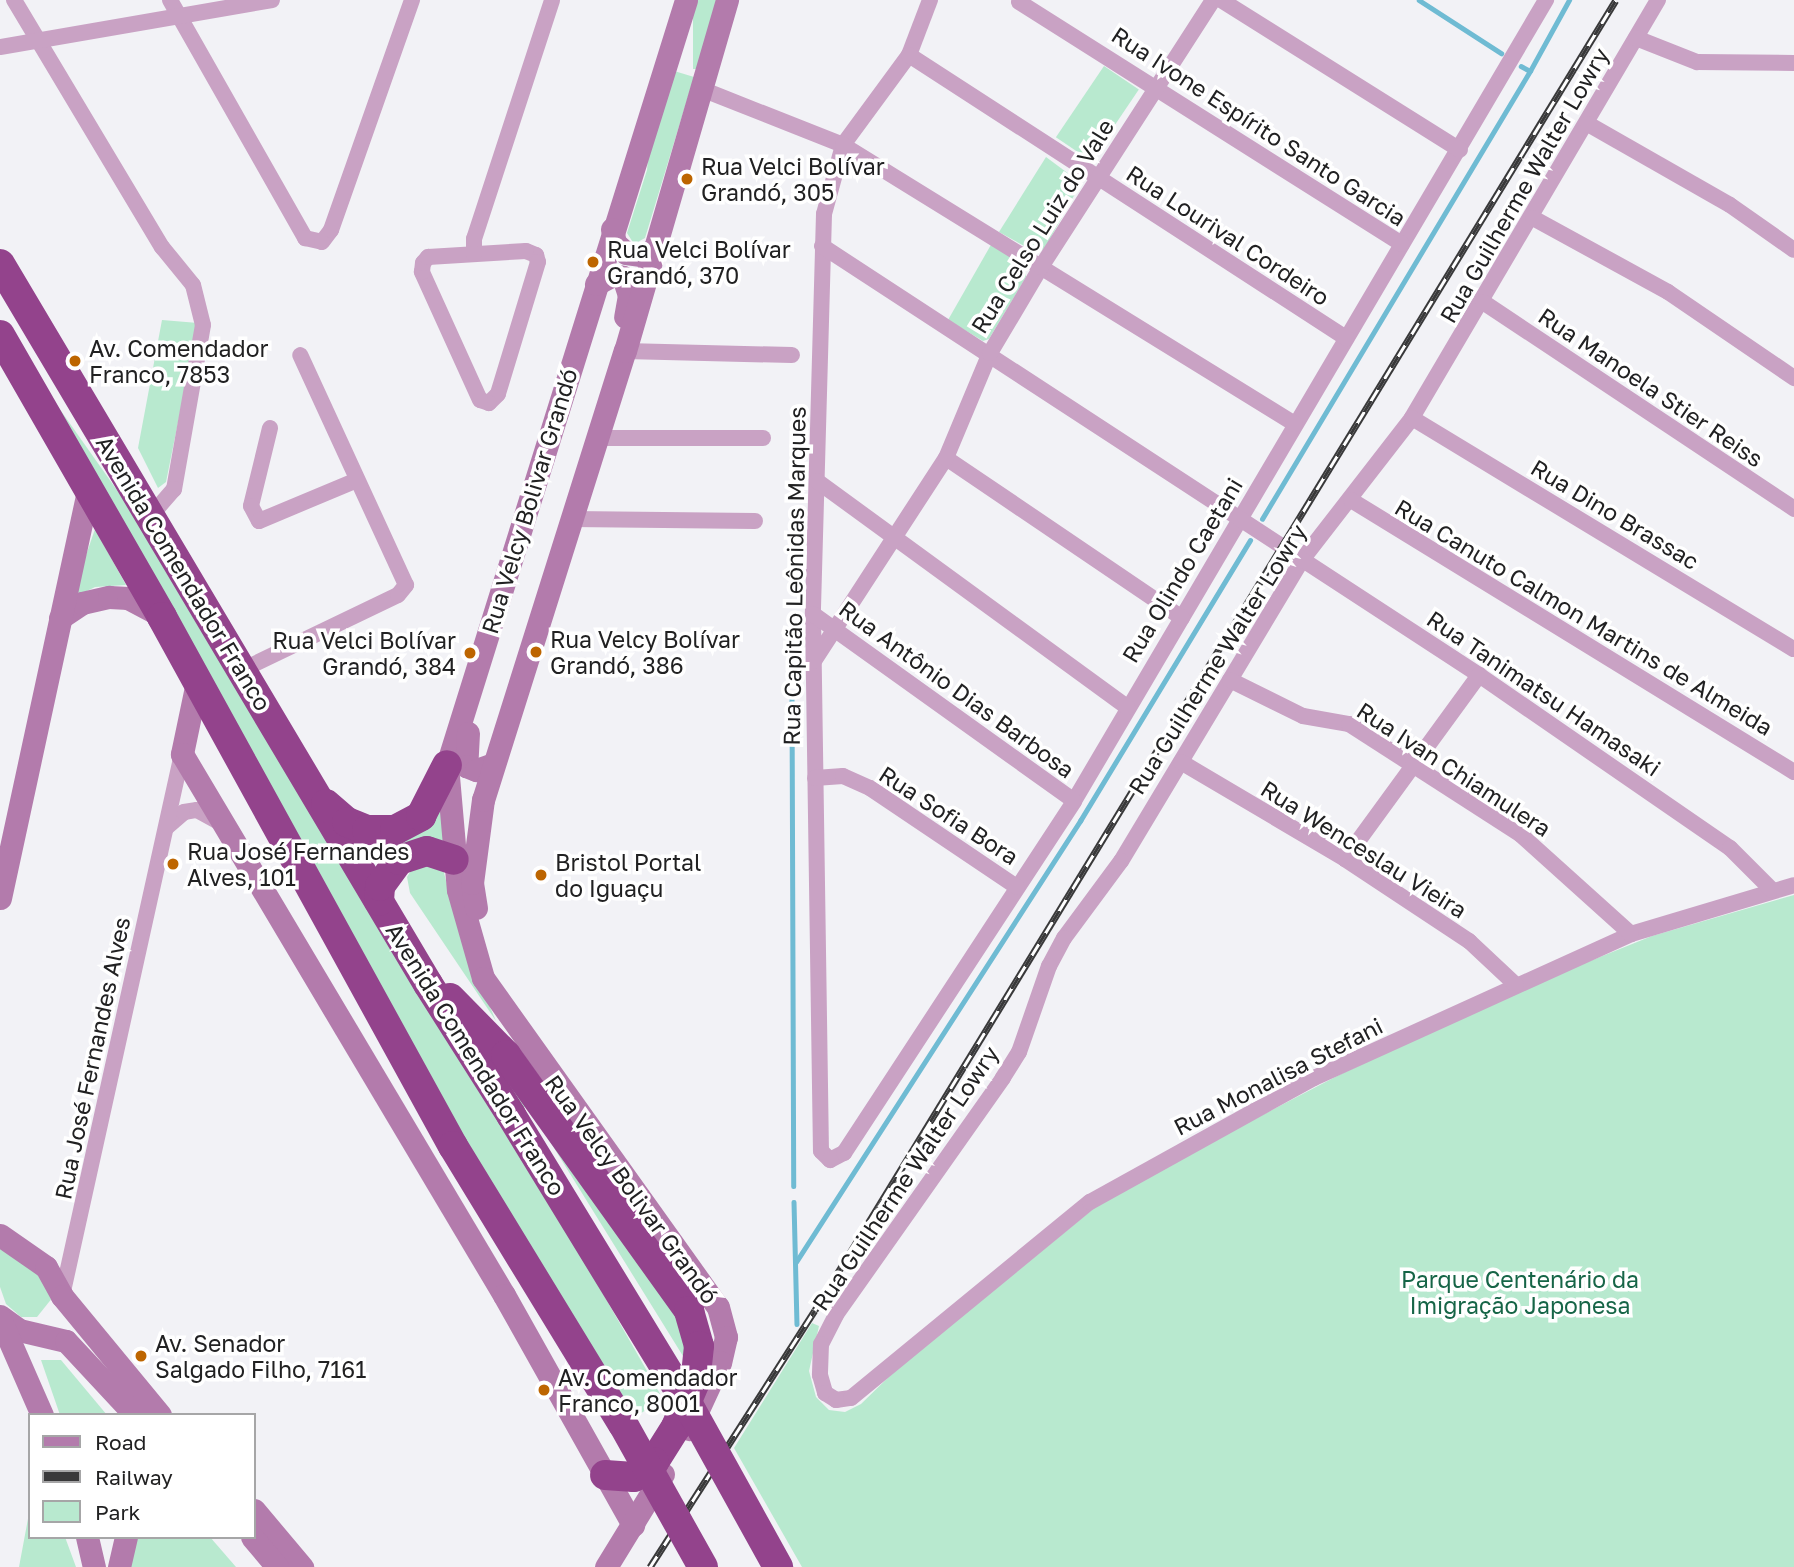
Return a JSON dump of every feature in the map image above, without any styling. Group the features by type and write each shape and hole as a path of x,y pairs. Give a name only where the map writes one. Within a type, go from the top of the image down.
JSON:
{"highway":[{"name":"Avenida Comendador Franco","path":"0,264 428,984 690,1408 778,1567"},
{"name":"Avenida Comendador Franco","path":"4,351 89,486 453,1146 623,1424 703,1567"},
{"path":"318,799 357,826 395,830 421,816 447,765"},
{"path":"379,901 380,886 399,860 427,851 454,860"},
{"path":"428,984 456,1001 506,1055 689,1311 699,1346 697,1370 676,1427 654,1462 634,1476 611,1485"}],"main road":[{"name":"Rua Velcy Bolivar Grandó","path":"606,1567 712,1389 726,1337 718,1307 483,978 454,860 447,765 612,229 686,0"},
{"name":"Rua Velcy Bolivar Grandó","path":"501,1002 481,932 472,883 475,841 494,764 625,351 699,88 727,0"},
{"path":"612,229 615,243 626,253 641,255 654,250"},
{"path":"596,284 613,275 626,282 625,351"},
{"path":"0,898 89,486"},
{"path":"60,618 82,603 109,597 128,598 162,617"},
{"path":"479,668 465,762 475,770 494,764"},
{"name":"Avenida Comendador Franco","path":"182,754 197,682"},
{"path":"182,754 504,1295 633,1525"},
{"path":"0,1235 46,1267 62,1296 158,1413"},
{"path":"34,1332 49,1325 62,1296"},
{"path":"0,1317 19,1330 66,1341 133,1413"},
{"path":"0,1317 41,1413"},
{"path":"33,1390 34,1332"},
{"path":"611,1485 647,1502"},
{"path":"256,1512 302,1567"},
{"path":"119,1567 126,1539"},
{"path":"253,1539 277,1567"},
{"path":"88,1541 94,1567"},
{"path":"88,1541 104,1567"}],"street":[{"path":"14,0 162,247 193,285 203,325 174,489 150,517"},
{"path":"170,0 305,238 321,242 331,230 412,0"},
{"path":"0,47 272,0"},
{"path":"474,254 474,239 552,0"},
{"name":"Rua Capitão Leônidas Marques","path":"844,1153 830,1160 821,1151 813,614 824,214 843,145 909,55 930,0"},
{"name":"Rua Celso Luiz do Vale","path":"814,661 946,458 990,353 1041,267 1213,0"},
{"path":"1222,0 1460,150"},
{"name":"Rua Olindo Caetani","path":"844,1153 1074,801 1546,0"},
{"name":"Rua Guilherme Walter Lowry","path":"836,1400 825,1394 820,1375 821,1345 835,1315 1003,1078 1019,1052 1049,966 1064,938 1121,861 1302,560 1412,418 1533,218 1658,0"},
{"name":"Rua Ivone Espírito Santo Garcia","path":"1019,2 1157,86 1402,244"},
{"path":"1636,38 1697,62 1794,64"},
{"name":"Rua Lourival Cordeiro","path":"909,55 1346,338"},
{"path":"699,88 843,145 1295,424"},
{"path":"1588,124 1730,205 1794,250"},
{"path":"1533,218 1668,292 1794,377"},
{"name":"Rua Tanimatsu Hamasaki","path":"822,246 990,353 1479,675 1730,848 1772,890"},
{"path":"526,251 536,255 538,262 498,394 489,403 480,400 422,272 428,257 474,254 526,251"},
{"name":"Rua Manoela Stier Reiss","path":"1483,302 1794,509"},
{"path":"625,351 792,355"},
{"path":"242,670 398,595 405,585 300,355"},
{"name":"Rua Dino Brassac","path":"1412,418 1794,649"},
{"path":"270,428 250,506 259,521 356,480"},
{"path":"597,438 763,438"},
{"path":"946,458 1182,618"},
{"path":"817,481 1127,708"},
{"name":"Rua Canuto Calmon Martins de Almeida","path":"1351,500 1794,772"},
{"path":"572,519 755,521"},
{"name":"Rua Antônio Dias Barbosa","path":"813,614 1074,801"},
{"path":"1345,859 1416,767 1479,675"},
{"name":"Rua Ivan Chiamulera","path":"1230,680 1303,716 1349,724 1521,835 1631,934"},
{"name":"Rua José Fernandes Alves","path":"62,1296 182,754"},
{"name":"Rua Wenceslau Vieira","path":"1181,762 1345,859 1469,941 1516,985"},
{"name":"Rua Sofia Bora","path":"815,778 844,776 870,788 1017,887"},
{"path":"165,829 175,817 197,810 223,825"},
{"name":"Rua Monalisa Stefani","path":"836,1400 851,1398 872,1383 1090,1202 1314,1078 1631,934 1794,885"}],"green space":[{"path":"693,0 718,0 718,69 693,69"},
{"path":"1104,66 1139,89 1091,161 1056,137"},
{"path":"671,70 694,77 645,238 634,244 627,233 647,170 650,136"},
{"path":"1046,157 1081,183 1045,248 1037,253 999,232"},
{"path":"992,243 1025,266 1026,277 989,339 983,341 948,320"},
{"path":"162,320 198,323 166,482 158,488 138,448"},
{"path":"30,367 138,520 501,1115 663,1399 632,1419 523,1251"},
{"path":"95,529 126,585 95,587 71,599"},
{"path":"440,801 449,850 389,860 373,836"},
{"path":"415,864 443,869 461,939 496,1021 410,893 407,877"},
{"name":"Parque Centenário da Imigração Japonesa","path":"1794,895 1794,1567 802,1567 734,1448 812,1323 819,1326 809,1371 816,1397 829,1410 845,1412 861,1404 901,1365 1103,1201 1153,1172 1339,1075 1528,986 1652,936"},
{"path":"481,1037 677,1305 691,1369 528,1106 520,1109"},
{"path":"0,1244 37,1274 53,1297 37,1317 21,1317 6,1304 0,1287"},
{"path":"41,1360 61,1360 105,1413 59,1413"},
{"path":"28,1519 28,1539 66,1539 76,1567 19,1567"},
{"path":"135,1539 212,1539 236,1567 126,1567"}],"waterway":[{"path":"1419,0 1501,53"},
{"path":"1521,66 1530,71 1569,0"},
{"path":"1262,519 1530,71"},
{"path":"796,1262 1080,821 1250,540"},
{"path":"792,693 794,1186"},
{"path":"794,1202 797,1324"}],"railway":[{"path":"650,1567 815,1310 1616,0"}],"place":[{"name":"Rua Velci Bolívar Grandó, 305","path":"687,179"},
{"name":"Rua Velci Bolívar Grandó, 370","path":"593,262"},
{"name":"Av. Comendador Franco, 7853","path":"75,361"},
{"name":"Rua Velcy Bolívar Grandó, 386","path":"536,652"},
{"name":"Rua Velci Bolívar Grandó, 384","path":"470,653"},
{"name":"Rua José Fernandes Alves, 101","path":"173,864"},
{"name":"Bristol Portal do Iguaçu","path":"541,875"},
{"name":"Av. Senador Salgado Filho, 7161","path":"141,1356"},
{"name":"Av. Comendador Franco, 8001","path":"544,1390"}]}
